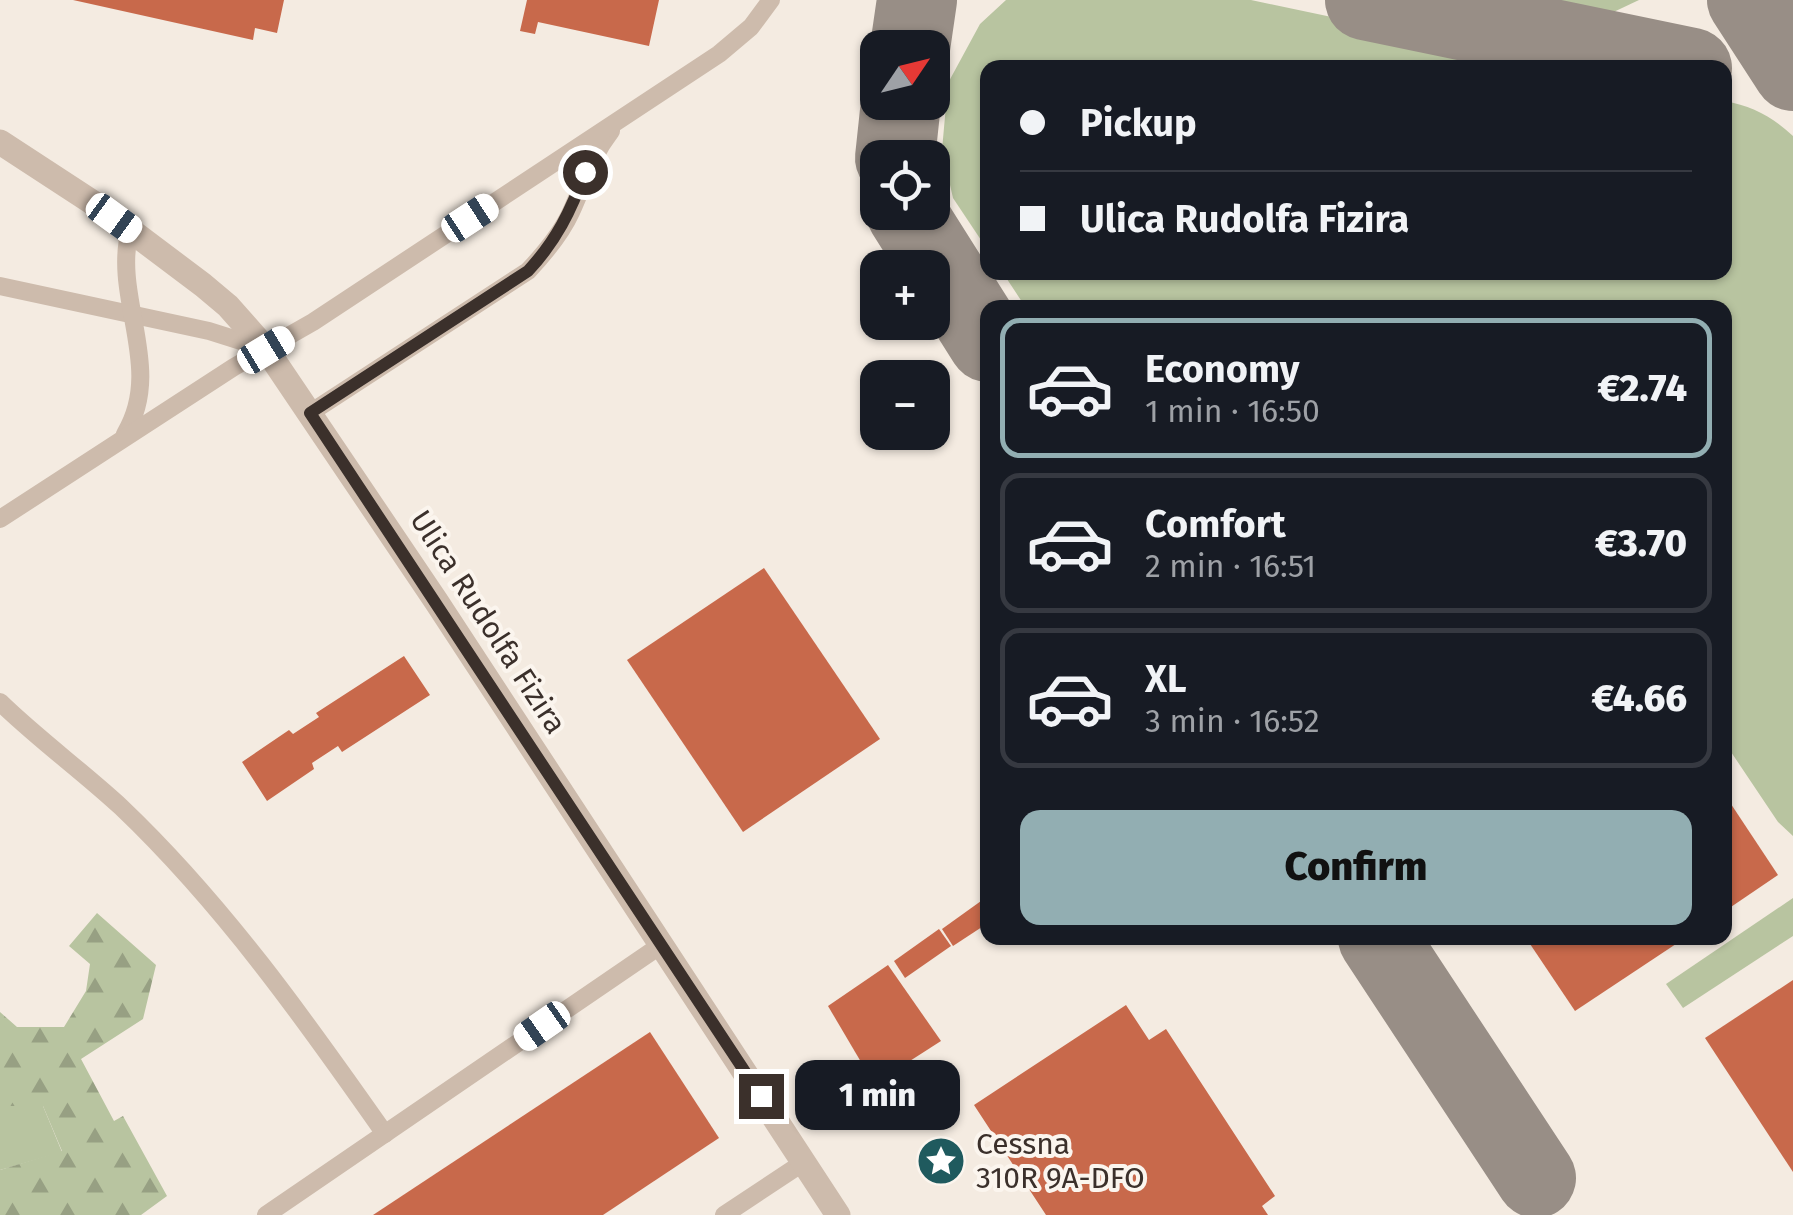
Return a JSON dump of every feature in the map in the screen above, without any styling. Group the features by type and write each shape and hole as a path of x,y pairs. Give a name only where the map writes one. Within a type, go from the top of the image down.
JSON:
{"street":[{"name":"Ulica Rudolfa Fizira","path":"0,142 130,230 228,306 266,350 838,1215"}],"lane":[{"path":"0,519 719,54 752,26 771,0"},
{"path":"310,413 528,271 550,248 571,212 597,150 618,121"},
{"path":"124,437 140,400 142,374 124,254 130,230"},
{"path":"0,286 209,331 266,350"},
{"path":"0,702 120,806 189,880 297,1009 385,1134"},
{"path":"266,1215 662,945"},
{"path":"724,1215 804,1162"}],"green space":[{"path":"1006,0 1251,0 1535,60 980,60 980,238 953,198 950,185 950,140 943,140 945,120 950,120 950,79 980,24"},
{"path":"1520,0 1639,0 1603,17"},
{"path":"1732,103 1778,123 1793,136 1793,836 1778,822 1732,753 1732,300 1021,300 1008,280 1732,280"},
{"path":"1793,898 1793,936 1683,1008 1666,984 1724,945 1732,945 1732,939"},
{"path":"97,913 156,965 143,1019 81,1059 114,1121 123,1116 167,1196 141,1215 0,1215 0,1170 62,1151 43,1106 0,1106 0,1012 17,1027 64,1027 86,991 90,964 69,946"},
{"path":"0,1106 43,1106 62,1152 0,1170"}],"building":[{"path":"73,0 284,0 277,33 255,28 253,40"},
{"path":"527,0 659,0 649,46 538,22 535,34 520,31"},
{"path":"764,568 880,739 743,832 627,660"},
{"path":"404,656 430,695 342,752 338,746 312,763 314,769 267,801 242,762 289,730 293,734 319,717 316,713"},
{"path":"1732,806 1778,875 1732,906"},
{"path":"980,902 980,928 953,946 942,929"},
{"path":"939,929 951,946 905,978 894,961"},
{"path":"1531,945 1674,945 1575,1011"},
{"path":"888,965 941,1041 874,1084 828,1006"},
{"path":"1793,980 1793,1172 1705,1038"},
{"path":"1126,1005 1149,1040 1166,1029 1275,1196 1262,1206 1268,1215 1046,1215 974,1105"},
{"path":"650,1032 719,1138 603,1215 373,1215"}],"taxiway":[{"path":"913,30 917,0"},
{"path":"1365,0 1654,60"},
{"path":"1747,0 1793,71"},
{"path":"897,140 899,120"},
{"path":"917,230 980,329"},
{"path":"1383,945 1536,1178"}],"place":[{"name":"Cessna 310R 9A-DFO","path":"941,1161"}],"route":[{"path":"585,172 571,212 550,248 528,271 310,413 761,1096"}]}
